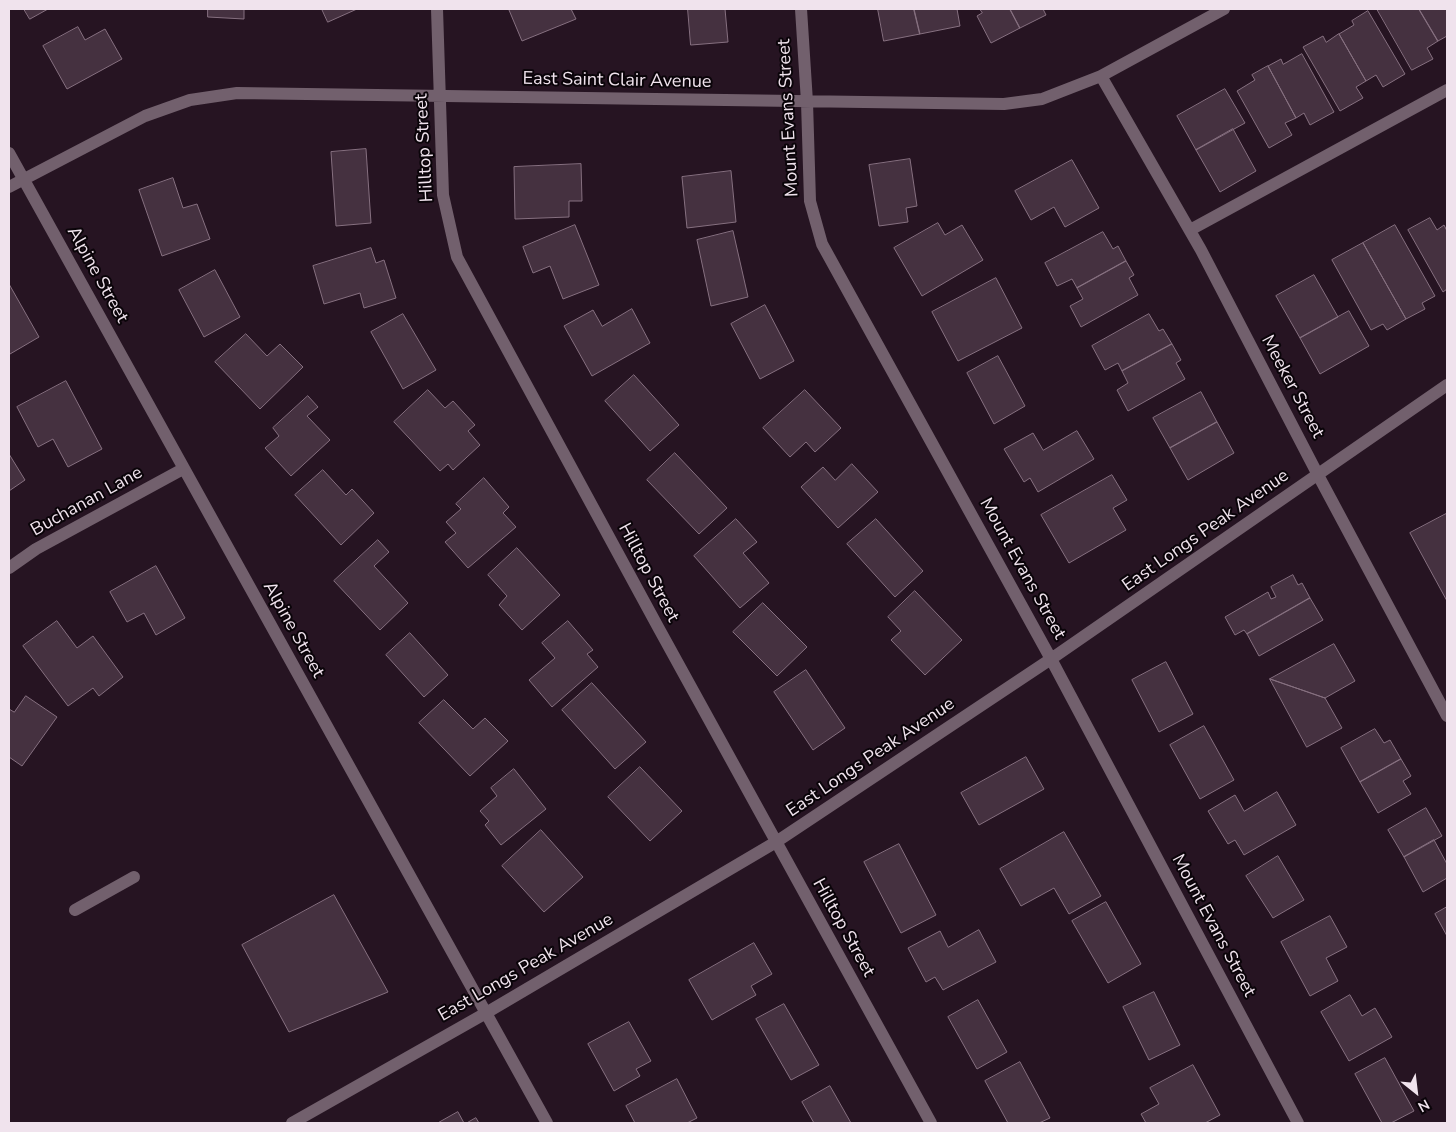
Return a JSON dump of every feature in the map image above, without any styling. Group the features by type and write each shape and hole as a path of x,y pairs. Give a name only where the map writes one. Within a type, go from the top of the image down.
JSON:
{"street":[{"name":"Hilltop Street","path":"437,9 443,196 457,257 931,1123"},
{"name":"Mount Evans Street","path":"801,9 807,102 810,201 822,244 1051,659 1298,1123"},
{"name":"East Saint Clair Avenue","path":"9,187 145,116 190,100 237,93 1004,104 1042,99 1101,76 1221,9"},
{"name":"Meeker Street","path":"1101,76 1190,230 1447,716"},
{"path":"1190,230 1447,90"},
{"name":"Alpine Street","path":"9,153 547,1123"},
{"name":"East Longs Peak Avenue","path":"292,1123 486,1013 776,842 1051,659 1447,386"},
{"name":"Buchanan Lane","path":"9,568 36,549 183,469"},
{"path":"75,910 134,878"}],"building":[{"path":"24,9 48,9 30,19"},
{"path":"208,9 244,9 244,19 208,17"},
{"path":"322,9 357,9 328,22"},
{"path":"571,9 576,19 522,41 509,10"},
{"path":"688,9 725,9 728,42 691,45"},
{"path":"878,9 914,9 920,34 884,41"},
{"path":"914,9 957,9 960,26 920,34"},
{"path":"980,9 1010,9 1020,28 991,43 977,16 982,13"},
{"path":"1010,9 1043,9 1046,15 1020,28"},
{"path":"1377,9 1419,9 1438,41 1427,48 1433,59 1412,70"},
{"path":"1419,9 1447,9 1447,36 1438,41"},
{"path":"1368,11 1405,74 1383,87 1376,75 1366,81 1339,34 1354,25 1352,21"},
{"path":"78,27 85,40 105,29 122,59 67,89 43,46"},
{"path":"1339,34 1366,81 1356,87 1363,98 1340,111 1303,47 1323,36 1326,42"},
{"path":"1302,54 1334,112 1310,125 1304,113 1296,118 1268,66 1281,59 1283,64"},
{"path":"1268,66 1296,118 1285,123 1292,135 1269,148 1237,91 1255,80 1252,75"},
{"path":"1225,89 1245,123 1196,150 1177,116"},
{"path":"1233,129 1256,171 1220,192 1196,150"},
{"path":"366,149 371,223 336,226 331,152"},
{"path":"910,159 917,206 906,208 908,222 879,226 869,165"},
{"path":"1072,160 1099,208 1065,227 1054,207 1031,220 1015,191"},
{"path":"581,164 582,201 569,201 569,217 515,219 514,167"},
{"path":"731,171 736,222 687,228 682,177"},
{"path":"173,178 183,208 197,204 210,239 162,256 139,190"},
{"path":"1430,218 1437,230 1444,225 1447,231 1447,289 1443,292 1408,230"},
{"path":"938,223 945,235 962,225 983,260 922,296 894,248"},
{"path":"575,225 599,285 563,299 550,266 533,273 523,247"},
{"path":"1395,225 1435,296 1422,303 1425,309 1406,319 1363,243"},
{"path":"733,231 748,297 711,306 697,240"},
{"path":"1103,232 1113,249 1118,246 1126,261 1077,288 1072,279 1057,286 1045,263"},
{"path":"1363,243 1406,319 1387,330 1383,324 1371,330 1332,260"},
{"path":"371,248 376,263 384,260 396,298 364,308 360,293 324,304 313,266"},
{"path":"1126,261 1134,275 1129,278 1138,295 1081,327 1070,306 1083,299 1077,288"},
{"path":"215,270 240,317 204,337 179,290"},
{"path":"1314,275 1338,317 1300,338 1276,296"},
{"path":"996,278 1022,328 958,361 932,312"},
{"path":"9,284 39,337 10,354 9,353"},
{"path":"765,305 794,361 760,379 731,324"},
{"path":"632,309 650,343 592,376 564,326 593,310 602,326"},
{"path":"1349,311 1369,346 1320,374 1300,338"},
{"path":"403,314 436,370 403,389 371,332"},
{"path":"1149,314 1159,331 1163,329 1172,344 1122,371 1118,363 1105,370 1092,346"},
{"path":"246,334 267,356 280,344 303,367 260,409 215,362"},
{"path":"1172,344 1181,360 1176,363 1185,379 1128,411 1117,390 1128,383 1122,371"},
{"path":"998,356 1025,406 994,424 967,373"},
{"path":"634,375 679,425 650,451 605,401"},
{"path":"66,381 102,449 68,467 53,439 38,447 17,407"},
{"path":"428,390 445,408 453,401 475,425 468,431 480,445 453,470 448,464 440,471 394,422"},
{"path":"805,390 841,428 815,452 806,442 790,457 763,428"},
{"path":"1201,392 1217,422 1170,448 1153,418"},
{"path":"308,396 318,407 307,416 330,440 291,476 265,448 279,436 273,428"},
{"path":"1217,422 1234,453 1188,480 1170,448"},
{"path":"1077,431 1094,459 1038,492 1030,478 1024,482 1004,449 1033,433 1043,450"},
{"path":"675,453 727,508 699,534 647,480"},
{"path":"9,454 25,480 9,491"},
{"path":"852,464 878,492 838,528 801,487 823,467 835,480"},
{"path":"323,470 346,495 352,489 374,513 341,545 295,495"},
{"path":"1112,475 1127,500 1113,508 1126,530 1069,563 1041,515"},
{"path":"484,478 509,507 503,513 516,527 468,568 445,542 456,533 446,522 461,509 456,504"},
{"path":"1446,514 1447,516 1447,601 1410,533"},
{"path":"736,519 757,542 743,553 769,583 740,608 694,556"},
{"path":"876,519 923,571 895,597 847,544"},
{"path":"378,540 389,552 374,566 408,603 380,630 334,581"},
{"path":"517,548 560,595 522,630 499,605 507,596 488,575"},
{"path":"156,566 185,618 156,635 144,613 127,622 110,592"},
{"path":"1293,575 1298,585 1302,583 1310,598 1247,634 1244,630 1235,635 1225,617 1268,592 1271,599 1276,597 1271,587"},
{"path":"915,591 962,640 925,675 891,640 901,631 888,617"},
{"path":"1310,598 1323,620 1259,656 1247,634"},
{"path":"763,603 807,647 777,676 733,632"},
{"path":"57,621 77,648 93,636 123,677 99,696 93,688 68,706 23,646"},
{"path":"568,621 593,650 587,654 598,667 552,707 529,680 555,658 542,643"},
{"path":"410,633 448,675 424,697 386,655"},
{"path":"1334,644 1355,681 1325,698 1270,679"},
{"path":"1166,662 1193,714 1159,732 1132,680"},
{"path":"806,670 845,728 813,750 774,692"},
{"path":"1270,679 1325,698 1342,728 1307,747"},
{"path":"592,683 646,742 615,769 562,710"},
{"path":"26,696 57,717 22,766 9,757 9,709 14,712"},
{"path":"444,700 473,729 485,718 508,741 470,776 419,723"},
{"path":"1204,726 1234,780 1200,799 1170,745"},
{"path":"1375,729 1384,743 1390,740 1401,759 1360,782 1341,748"},
{"path":"1026,757 1044,789 979,825 961,793"},
{"path":"1401,759 1411,776 1403,781 1411,794 1378,813 1360,782"},
{"path":"640,767 682,811 650,841 608,797"},
{"path":"514,769 546,809 501,845 485,825 489,821 480,811 497,796 491,788"},
{"path":"1277,792 1296,825 1244,855 1235,840 1228,844 1208,811 1235,795 1244,811"},
{"path":"1426,808 1442,836 1404,857 1388,830"},
{"path":"541,830 583,877 544,912 502,866"},
{"path":"1064,832 1101,896 1069,914 1054,888 1021,906 1000,869"},
{"path":"1434,840 1447,864 1447,878 1423,892 1404,857"},
{"path":"899,844 936,915 901,933 864,862"},
{"path":"1278,856 1304,900 1273,918 1246,876"},
{"path":"334,895 388,992 289,1032 242,945"},
{"path":"1106,902 1141,964 1108,983 1072,921"},
{"path":"1447,907 1447,936 1435,914"},
{"path":"1330,916 1347,947 1326,958 1338,981 1310,996 1281,942"},
{"path":"979,930 996,962 943,990 935,977 926,982 908,948 940,931 948,947"},
{"path":"754,943 772,974 751,986 756,995 712,1020 689,980"},
{"path":"1154,992 1180,1045 1149,1060 1123,1007"},
{"path":"1350,995 1362,1016 1375,1008 1392,1037 1349,1061 1321,1012"},
{"path":"978,1000 1007,1052 977,1069 948,1017"},
{"path":"784,1004 819,1065 791,1080 756,1019"},
{"path":"629,1022 651,1061 636,1069 640,1076 614,1091 588,1044"},
{"path":"1385,1058 1414,1111 1391,1123 1382,1123 1355,1074"},
{"path":"1020,1062 1050,1118 1039,1123 1008,1123 985,1081"},
{"path":"1193,1065 1220,1115 1205,1123 1146,1123 1141,1114 1159,1104 1150,1088"},
{"path":"677,1079 697,1118 687,1123 635,1123 626,1106"},
{"path":"830,1086 851,1123 814,1123 802,1102"},
{"path":"458,1112 464,1123 438,1123"},
{"path":"476,1118 479,1123 467,1123"}]}
